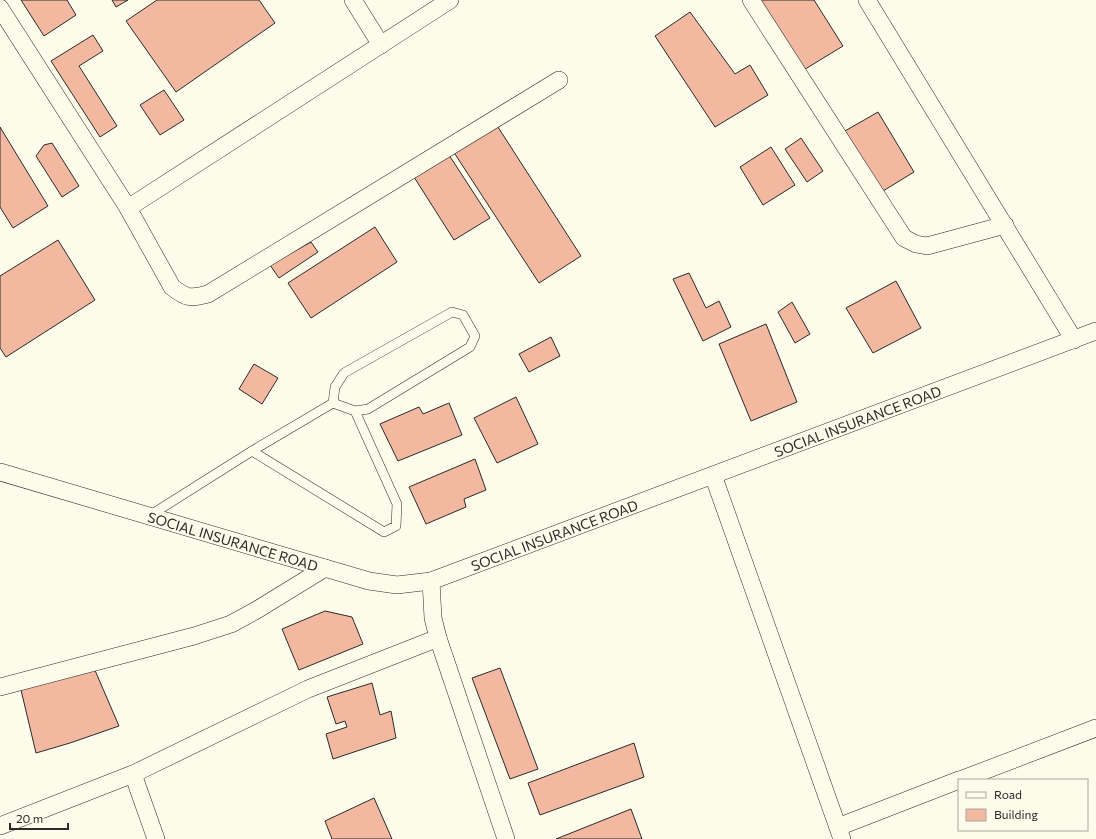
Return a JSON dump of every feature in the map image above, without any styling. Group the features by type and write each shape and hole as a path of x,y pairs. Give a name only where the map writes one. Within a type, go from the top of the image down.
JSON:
{"street":[{"path":"353,0 381,45"},
{"path":"128,208 450,0"},
{"path":"751,0 904,238 916,244 927,246 1005,225"},
{"path":"867,0 1074,340"},
{"path":"0,8 128,208 172,287 183,296 194,298 215,290 559,80"},
{"name":"SOCIAL INSURANCE ROAD","path":"0,472 369,581 397,585 431,581 1096,331"},
{"path":"713,475 840,833 958,781"},
{"path":"0,687 194,636 231,624 255,611 324,568"},
{"path":"431,581 433,618 438,638 506,839"},
{"path":"0,826 133,774 308,689 438,638"},
{"path":"963,779 1096,728"},
{"path":"133,774 156,839"}],"lane":[{"path":"452,312 463,315 475,336 470,346 368,409 355,411 333,403 335,387 344,373 452,312"},
{"path":"149,516 252,451 333,403"},
{"path":"252,451 384,532 396,526 397,504 355,411"}],"building":[{"path":"21,0 67,0 76,15 44,36"},
{"path":"112,0 128,0 116,7"},
{"path":"157,0 259,0 275,23 176,92 126,21"},
{"path":"756,0 814,0 843,46 802,71"},
{"path":"690,12 735,74 750,65 768,95 715,127 655,36"},
{"path":"93,35 103,51 79,66 117,126 100,137 51,61"},
{"path":"164,90 184,120 160,135 140,105"},
{"path":"878,112 914,172 883,191 845,131"},
{"path":"496,124 581,256 539,283 453,151"},
{"path":"0,127 48,206 13,228 0,207"},
{"path":"801,138 823,171 807,182 785,149"},
{"path":"52,143 79,186 62,197 36,156 44,145"},
{"path":"771,147 795,185 763,205 740,167"},
{"path":"449,155 490,218 454,240 414,177"},
{"path":"375,227 397,262 311,318 288,283"},
{"path":"58,240 95,300 6,357 0,348 0,276"},
{"path":"311,242 318,252 279,278 270,265"},
{"path":"689,273 706,308 719,301 731,327 703,341 673,279"},
{"path":"896,281 921,328 873,353 846,308"},
{"path":"792,302 810,334 795,343 778,312"},
{"path":"766,324 797,402 751,421 719,344"},
{"path":"551,337 560,356 529,372 519,354"},
{"path":"254,364 278,378 262,404 239,389"},
{"path":"516,397 538,444 497,463 474,418"},
{"path":"449,403 462,435 398,461 380,424 419,407 423,414"},
{"path":"475,459 486,490 464,499 466,507 426,524 409,487"},
{"path":"325,611 352,617 363,644 299,670 282,629"},
{"path":"94,668 119,726 36,753 21,690"},
{"path":"500,668 538,769 510,779 472,678"},
{"path":"372,683 380,715 391,711 396,738 333,759 326,734 347,727 345,721 336,724 327,697"},
{"path":"634,743 644,777 540,815 528,783"},
{"path":"374,798 392,839 332,839 325,821"},
{"path":"631,809 642,839 556,839"}]}
